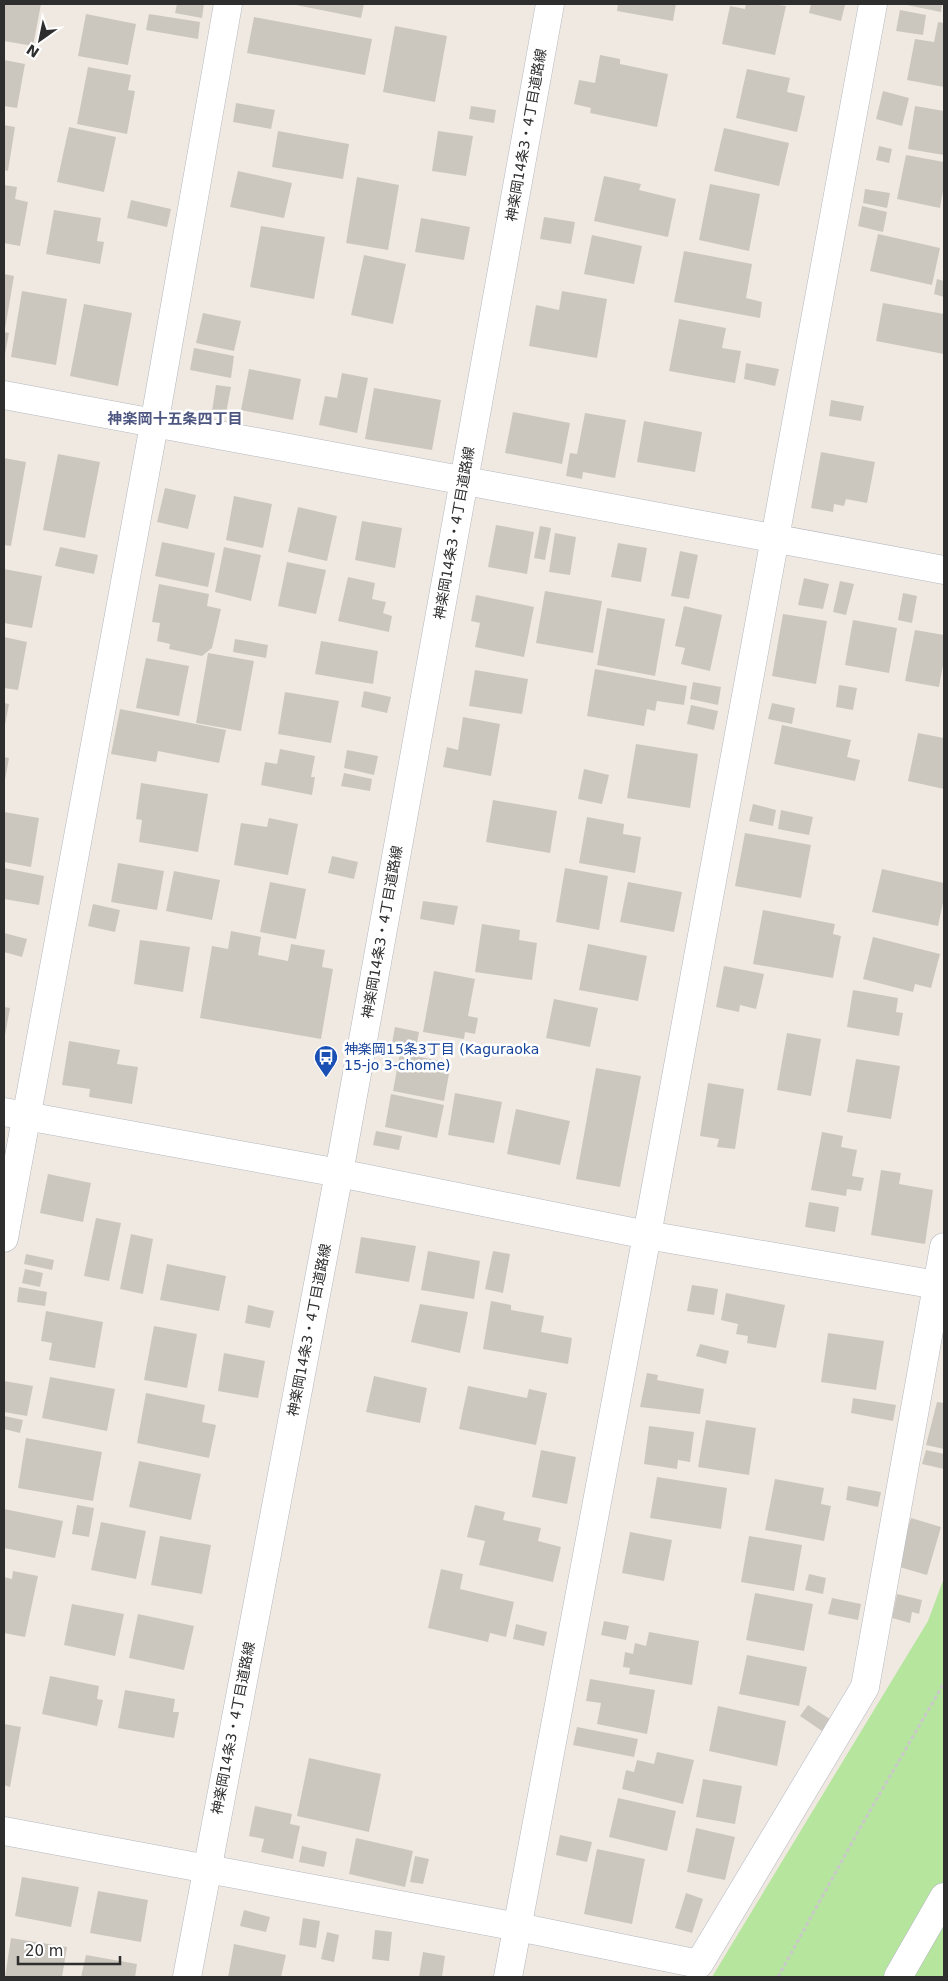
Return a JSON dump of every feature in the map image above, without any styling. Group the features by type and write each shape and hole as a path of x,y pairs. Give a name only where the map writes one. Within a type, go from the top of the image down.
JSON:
{"street":[{"path":"4,1238 15,1114 154,424 228,4"},
{"name":"神楽岡14条3・4丁目道路線","path":"187,1977 338,1173 550,4"},
{"path":"508,1977 647,1235 873,4"},
{"path":"4,395 463,482 944,570"},
{"path":"15,1114 338,1173 647,1235 937,1285"},
{"path":"4,1831 518,1927 699,1964 865,1687 944,1247"},
{"path":"898,1977 944,1897"}],"path":[{"path":"778,1977 860,1828 944,1683"}],"green space":[{"path":"944,1578 944,1977 712,1977 928,1621"}],"building":[{"path":"4,4 41,4 33,46 4,41"},
{"path":"177,4 204,4 202,18 175,13"},
{"path":"291,4 364,4 361,18"},
{"path":"618,4 676,4 673,21 617,11"},
{"path":"746,4 786,6 775,55 722,44 730,6 745,9"},
{"path":"811,4 845,5 841,21 809,13"},
{"path":"902,4 942,4 941,12"},
{"path":"900,10 926,15 923,35 896,31"},
{"path":"86,14 136,24 128,65 78,56"},
{"path":"149,14 200,22 198,39 146,30"},
{"path":"254,17 372,39 365,75 247,53"},
{"path":"938,22 944,23 944,87 907,80 915,39 934,42"},
{"path":"395,26 447,36 435,102 383,92"},
{"path":"600,55 620,59 620,64 668,74 657,127 590,113 591,108 574,104 579,80 595,83"},
{"path":"4,60 25,64 17,108 4,106"},
{"path":"88,67 131,75 128,90 135,91 127,134 77,124"},
{"path":"747,69 790,78 787,92 805,96 797,132 736,118"},
{"path":"883,91 909,98 902,126 876,119"},
{"path":"236,103 275,110 271,129 233,122"},
{"path":"471,106 496,110 494,123 469,119"},
{"path":"915,106 944,111 944,155 908,149"},
{"path":"4,125 15,127 8,171 4,170"},
{"path":"69,127 116,137 104,192 57,182"},
{"path":"724,128 789,143 779,186 714,171"},
{"path":"278,131 349,144 343,179 272,167"},
{"path":"438,131 473,136 466,176 432,171"},
{"path":"879,146 892,149 889,163 876,160"},
{"path":"906,155 944,162 944,185 940,208 897,199"},
{"path":"238,171 292,183 284,218 230,207"},
{"path":"604,176 641,184 639,190 676,199 668,237 594,221"},
{"path":"357,177 399,185 388,250 346,243"},
{"path":"710,184 760,194 749,251 699,240"},
{"path":"4,185 17,187 15,199 28,202 20,246 4,243"},
{"path":"865,189 890,193 887,208 863,203"},
{"path":"131,200 171,209 167,227 127,218"},
{"path":"862,206 887,212 883,232 858,226"},
{"path":"54,210 101,218 97,241 104,242 100,264 46,254"},
{"path":"544,217 575,222 571,244 540,239"},
{"path":"421,218 470,227 464,260 415,252"},
{"path":"261,226 325,237 314,299 250,287"},
{"path":"878,234 940,248 932,285 870,271"},
{"path":"592,235 642,246 634,284 584,274"},
{"path":"684,251 752,264 746,298 762,302 760,318 674,302"},
{"path":"364,255 406,264 393,324 351,315"},
{"path":"4,274 14,276 5,329 4,329"},
{"path":"937,279 944,281 944,297 934,294"},
{"path":"22,291 67,299 56,365 11,357"},
{"path":"562,291 607,299 597,358 529,346 536,305 559,310"},
{"path":"883,303 944,314 944,354 876,341"},
{"path":"84,304 132,313 118,386 70,376"},
{"path":"203,313 241,321 234,351 196,343"},
{"path":"679,319 726,328 722,348 741,351 735,383 669,371"},
{"path":"4,332 9,333 5,354 4,354"},
{"path":"194,348 234,356 231,378 190,370"},
{"path":"746,363 779,369 775,386 744,379"},
{"path":"249,369 301,379 293,420 241,410"},
{"path":"342,373 368,378 357,433 319,425 325,396 337,398"},
{"path":"216,385 231,387 226,413 212,411"},
{"path":"374,388 441,400 432,450 365,439"},
{"path":"831,400 864,406 861,421 829,416"},
{"path":"513,412 570,423 562,464 505,453"},
{"path":"585,413 626,420 615,478 583,472 582,479 566,476 570,453 577,454"},
{"path":"644,421 702,432 695,472 637,462"},
{"path":"821,452 875,462 867,503 846,499 844,506 834,504 833,512 811,508"},
{"path":"58,454 100,462 85,538 43,530"},
{"path":"4,458 26,462 11,546 4,545"},
{"path":"165,488 196,495 188,529 157,522"},
{"path":"234,496 272,504 263,548 226,540"},
{"path":"298,507 337,516 327,561 288,552"},
{"path":"362,521 402,528 395,568 355,560"},
{"path":"496,525 534,532 527,574 488,567"},
{"path":"540,526 551,528 545,560 534,558"},
{"path":"555,533 576,537 570,575 549,572"},
{"path":"162,542 215,553 208,587 155,576"},
{"path":"618,543 647,548 641,582 611,577"},
{"path":"60,547 98,555 94,574 55,566"},
{"path":"224,547 261,555 251,601 215,592"},
{"path":"680,551 698,555 689,599 671,596"},
{"path":"287,562 326,570 316,614 278,606"},
{"path":"4,569 42,576 32,628 4,623"},
{"path":"348,577 375,583 372,599 386,602 383,613 392,616 389,632 338,621"},
{"path":"804,578 829,584 823,609 798,605"},
{"path":"840,581 854,584 846,615 833,612"},
{"path":"159,584 209,594 207,606 221,609 212,648 202,656 169,649 170,644 157,641 160,623 152,622"},
{"path":"545,591 602,601 593,653 536,643"},
{"path":"903,593 917,596 912,623 898,620"},
{"path":"476,595 534,607 524,657 475,647 480,623 471,621"},
{"path":"684,606 722,615 710,671 681,664 685,648 675,646"},
{"path":"607,608 665,619 655,676 597,665"},
{"path":"783,614 827,621 816,684 772,676"},
{"path":"853,620 897,628 889,673 845,665"},
{"path":"915,630 944,635 944,660 939,687 905,681"},
{"path":"4,637 27,642 18,690 4,688"},
{"path":"235,639 268,645 266,658 233,652"},
{"path":"321,641 378,651 373,684 315,674"},
{"path":"208,653 254,661 241,731 196,723"},
{"path":"146,658 189,666 179,716 136,708"},
{"path":"595,669 687,686 684,705 657,701 655,711 647,709 644,726 587,716"},
{"path":"475,670 528,679 522,714 469,706"},
{"path":"693,682 721,687 718,705 690,699"},
{"path":"839,685 857,688 853,710 836,707"},
{"path":"364,691 391,697 387,713 361,707"},
{"path":"285,692 339,701 331,743 278,734"},
{"path":"4,703 9,704 5,725 4,725"},
{"path":"772,703 795,708 792,724 768,719"},
{"path":"691,705 718,711 714,730 687,724"},
{"path":"120,709 226,730 219,763 158,751 156,762 111,754"},
{"path":"463,717 500,724 491,776 443,767 447,747 458,750"},
{"path":"782,725 851,740 847,757 860,760 855,781 774,764"},
{"path":"918,733 944,738 944,789 908,781"},
{"path":"636,744 698,754 690,808 627,798"},
{"path":"280,749 315,756 311,777 315,777 312,795 261,785 265,762 277,764"},
{"path":"347,750 378,756 374,775 344,768"},
{"path":"4,757 9,758 5,780 4,780"},
{"path":"584,769 609,775 602,804 578,799"},
{"path":"344,773 372,779 370,791 341,786"},
{"path":"141,783 208,794 198,852 139,842 142,820 136,819"},
{"path":"493,800 557,811 550,853 486,842"},
{"path":"753,804 776,810 773,826 749,821"},
{"path":"781,810 813,817 809,835 778,829"},
{"path":"4,812 39,818 31,867 4,862"},
{"path":"587,817 624,824 623,834 641,837 635,873 579,863"},
{"path":"269,818 298,824 288,875 234,865 241,823 267,827"},
{"path":"745,833 811,845 801,898 735,886"},
{"path":"332,856 358,862 354,879 328,873"},
{"path":"118,863 164,871 157,910 111,902"},
{"path":"4,868 44,876 39,905 4,899"},
{"path":"565,868 608,876 599,930 556,922"},
{"path":"882,869 944,883 944,898 938,926 872,912"},
{"path":"174,871 220,880 212,920 166,911"},
{"path":"270,882 306,889 296,939 260,932"},
{"path":"628,882 682,892 674,932 620,922"},
{"path":"423,901 458,906 454,925 420,919"},
{"path":"93,904 120,910 115,932 88,926"},
{"path":"763,910 835,924 833,934 841,936 833,978 753,964"},
{"path":"482,924 520,930 519,940 537,943 532,980 475,972"},
{"path":"231,931 261,937 258,955 288,961 291,944 325,950 322,967 333,969 321,1039 200,1018 212,946 228,949"},
{"path":"4,933 27,939 22,957 4,952"},
{"path":"873,937 940,954 931,988 915,984 913,992 863,979"},
{"path":"140,940 190,947 183,992 134,984"},
{"path":"588,944 647,956 638,1001 579,990"},
{"path":"724,966 764,974 756,1009 740,1005 739,1012 716,1007"},
{"path":"434,971 475,979 468,1016 478,1018 475,1034 465,1032 464,1039 423,1032"},
{"path":"853,990 898,998 896,1012 903,1013 899,1036 847,1027"},
{"path":"554,999 598,1008 590,1047 546,1038"},
{"path":"4,1007 10,1008 5,1035 4,1035"},
{"path":"395,1027 419,1032 416,1048 392,1043"},
{"path":"787,1033 821,1039 811,1096 777,1090"},
{"path":"69,1041 120,1050 117,1064 138,1067 132,1104 89,1097 90,1089 62,1085"},
{"path":"400,1053 451,1063 444,1101 393,1091"},
{"path":"856,1059 900,1066 891,1119 847,1112"},
{"path":"596,1068 641,1076 620,1187 576,1179"},
{"path":"708,1083 744,1089 735,1149 717,1147 719,1139 700,1136"},
{"path":"455,1093 502,1102 494,1143 448,1135"},
{"path":"391,1094 444,1105 437,1138 385,1127"},
{"path":"516,1109 570,1121 560,1165 507,1154"},
{"path":"376,1131 402,1136 399,1150 373,1145"},
{"path":"822,1132 843,1136 841,1147 857,1150 852,1176 864,1178 861,1191 847,1189 846,1196 811,1190"},
{"path":"881,1170 901,1173 899,1184 933,1190 925,1244 871,1235"},
{"path":"48,1174 91,1183 83,1222 40,1213"},
{"path":"809,1202 839,1207 835,1232 805,1227"},
{"path":"96,1218 121,1223 109,1281 84,1276"},
{"path":"131,1234 153,1239 143,1294 120,1289"},
{"path":"361,1237 416,1246 409,1282 355,1273"},
{"path":"428,1251 480,1261 474,1299 421,1290"},
{"path":"493,1251 510,1254 503,1293 485,1289"},
{"path":"26,1254 54,1260 52,1270 24,1264"},
{"path":"167,1264 226,1276 219,1311 160,1300"},
{"path":"25,1269 43,1273 40,1287 22,1283"},
{"path":"692,1285 718,1289 714,1315 687,1311"},
{"path":"19,1287 47,1292 45,1306 17,1302"},
{"path":"726,1293 785,1305 776,1348 747,1343 748,1336 736,1334 738,1324 721,1320"},
{"path":"491,1301 511,1305 511,1310 544,1316 541,1332 572,1338 568,1364 483,1349"},
{"path":"420,1304 468,1312 460,1353 411,1342"},
{"path":"248,1305 274,1311 270,1328 245,1323"},
{"path":"46,1311 103,1322 95,1368 49,1360 52,1343 41,1341"},
{"path":"154,1326 197,1334 187,1388 144,1380"},
{"path":"828,1333 884,1341 876,1390 821,1382"},
{"path":"700,1344 729,1351 726,1364 696,1356"},
{"path":"224,1353 265,1361 258,1398 218,1391"},
{"path":"647,1373 658,1375 657,1380 704,1389 700,1414 640,1407"},
{"path":"374,1376 427,1388 420,1423 366,1412"},
{"path":"50,1377 115,1389 107,1431 42,1418"},
{"path":"4,1381 33,1386 27,1416 4,1412"},
{"path":"468,1386 527,1398 529,1389 547,1393 536,1445 459,1429"},
{"path":"146,1393 205,1405 202,1422 216,1425 209,1458 137,1443"},
{"path":"853,1398 896,1405 893,1421 851,1413"},
{"path":"937,1402 944,1403 944,1449 926,1445"},
{"path":"4,1416 23,1420 20,1433 4,1429"},
{"path":"706,1420 756,1428 749,1475 698,1467"},
{"path":"649,1426 694,1432 690,1462 678,1460 677,1469 644,1464"},
{"path":"26,1438 102,1452 93,1501 18,1488"},
{"path":"541,1450 576,1457 567,1504 532,1497"},
{"path":"926,1450 944,1454 944,1469 922,1464"},
{"path":"139,1461 201,1474 191,1520 129,1507"},
{"path":"657,1477 727,1488 721,1529 650,1518"},
{"path":"775,1479 824,1488 821,1504 831,1506 824,1541 765,1530"},
{"path":"848,1486 881,1492 878,1507 846,1500"},
{"path":"77,1505 94,1508 89,1537 72,1534"},
{"path":"475,1505 505,1512 503,1520 541,1528 538,1541 561,1547 553,1582 479,1565 485,1541 467,1537"},
{"path":"4,1509 63,1521 55,1558 4,1548"},
{"path":"911,1518 941,1527 927,1575 896,1566"},
{"path":"101,1522 146,1531 136,1579 91,1570"},
{"path":"630,1532 672,1540 664,1581 622,1573"},
{"path":"160,1536 211,1545 202,1594 151,1585"},
{"path":"749,1536 802,1545 794,1591 741,1582"},
{"path":"441,1569 463,1574 460,1589 514,1602 506,1637 490,1633 488,1642 428,1628"},
{"path":"13,1571 38,1576 25,1637 4,1633 4,1577 12,1579"},
{"path":"809,1574 826,1578 823,1594 805,1590"},
{"path":"755,1593 813,1604 804,1651 746,1640"},
{"path":"897,1594 922,1600 919,1614 912,1612 910,1623 892,1618"},
{"path":"832,1598 861,1604 858,1620 828,1614"},
{"path":"72,1604 124,1614 115,1656 64,1645"},
{"path":"138,1614 194,1626 184,1670 129,1658"},
{"path":"604,1621 629,1626 626,1640 601,1635"},
{"path":"516,1624 547,1632 544,1646 513,1639"},
{"path":"649,1632 699,1641 692,1685 629,1674 630,1668 623,1667 625,1652 633,1654 635,1643 646,1646"},
{"path":"747,1655 807,1667 799,1706 739,1694"},
{"path":"50,1676 99,1686 97,1699 103,1700 97,1726 42,1714"},
{"path":"590,1679 655,1690 647,1734 597,1724 601,1703 586,1701"},
{"path":"125,1690 175,1699 173,1712 179,1712 174,1738 118,1728"},
{"path":"808,1705 830,1719 822,1731 800,1716"},
{"path":"718,1706 786,1721 777,1766 709,1751"},
{"path":"4,1724 21,1727 10,1787 4,1785"},
{"path":"577,1727 638,1739 634,1757 573,1745"},
{"path":"657,1752 694,1760 683,1804 622,1789 626,1770 634,1772 637,1760 654,1764"},
{"path":"309,1758 381,1774 369,1832 297,1816"},
{"path":"703,1779 742,1786 735,1824 696,1817"},
{"path":"618,1798 676,1811 667,1851 609,1837"},
{"path":"255,1806 292,1814 290,1824 300,1826 293,1859 261,1852 264,1839 249,1836"},
{"path":"696,1828 735,1837 725,1880 687,1872"},
{"path":"560,1835 592,1842 587,1862 556,1855"},
{"path":"356,1838 413,1851 405,1887 349,1874"},
{"path":"302,1846 327,1852 324,1867 299,1862"},
{"path":"597,1849 645,1859 632,1924 584,1914"},
{"path":"415,1856 429,1859 423,1884 410,1882"},
{"path":"22,1877 79,1887 71,1927 15,1916"},
{"path":"98,1891 148,1900 141,1942 90,1933"},
{"path":"686,1893 703,1899 692,1933 675,1928"},
{"path":"244,1910 270,1917 266,1932 240,1926"},
{"path":"303,1918 320,1921 316,1948 299,1945"},
{"path":"375,1930 392,1932 389,1961 372,1959"},
{"path":"327,1932 339,1935 334,1962 321,1959"},
{"path":"11,1938 67,1947 62,1977 5,1977"},
{"path":"234,1944 286,1955 281,1977 228,1977"},
{"path":"423,1952 445,1956 442,1977 419,1977"},
{"path":"86,1955 137,1964 135,1977 81,1977"}],"place":[{"name":"神楽岡15条3丁目 (Kaguraoka 15-jo 3-chome)","path":"326,1078"}],"district":[{"name":"神楽岡十五条四丁目","path":"175,419"}]}
